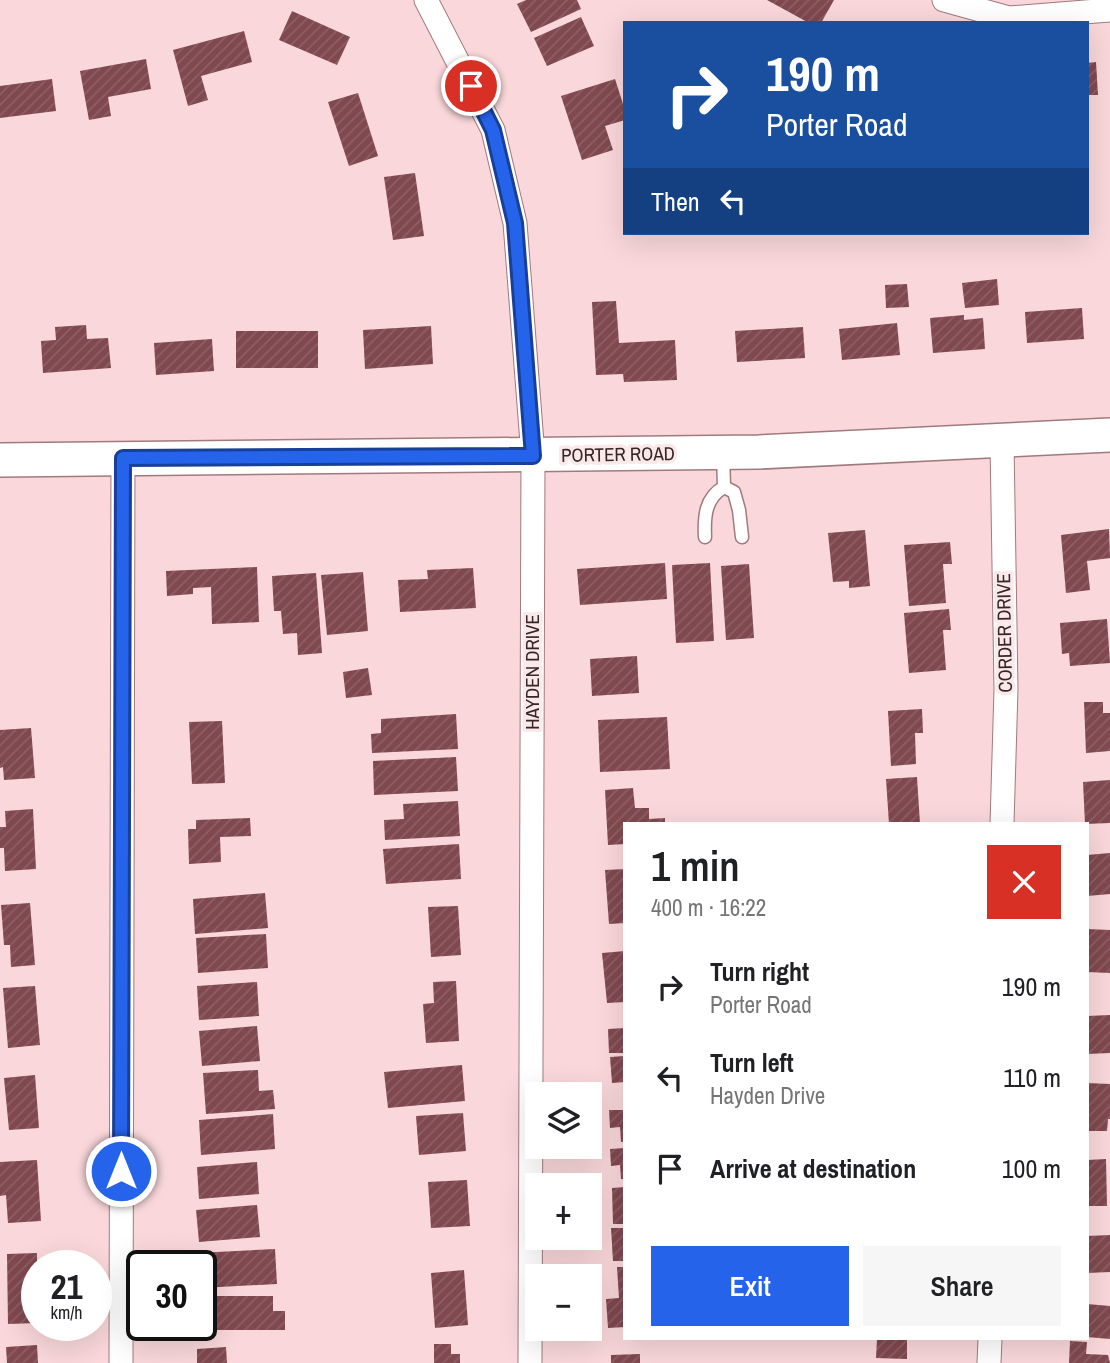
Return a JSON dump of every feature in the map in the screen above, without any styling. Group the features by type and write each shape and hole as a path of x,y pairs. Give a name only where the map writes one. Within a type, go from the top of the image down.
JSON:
{"street":[{"name":"HAYDEN DRIVE","path":"426,0 493,130 515,223 533,456 530,1363"},
{"path":"944,0 1009,18 1110,10"},
{"name":"PORTER ROAD","path":"0,460 723,452 1002,442 1110,435"},
{"name":"CORDER DRIVE","path":"1002,442 1006,689 1002,822"},
{"path":"121,1363 123,458"},
{"path":"989,1363 990,1340"}],"lane":[{"path":"723,452 724,487"},
{"path":"724,487 734,492 743,537"},
{"path":"705,537 709,502 713,493 724,487"}],"building":[{"path":"526,0 577,0 581,9 531,32 517,4"},
{"path":"767,0 834,0 822,21 805,21"},
{"path":"292,11 350,37 337,65 279,40"},
{"path":"581,17 594,46 547,66 534,38"},
{"path":"244,31 252,62 201,76 208,100 188,106 173,50"},
{"path":"146,59 151,89 108,97 111,116 89,120 80,71"},
{"path":"1096,62 1098,95 1089,95 1089,63"},
{"path":"52,79 56,111 0,118 0,86"},
{"path":"615,79 623,104 623,121 605,126 613,150 582,160 561,96"},
{"path":"358,93 378,156 349,166 328,102"},
{"path":"415,173 424,236 393,240 384,177"},
{"path":"997,279 999,305 965,308 962,283"},
{"path":"907,284 909,307 886,308 885,285"},
{"path":"616,301 619,343 675,340 677,380 624,382 623,374 596,375 592,302"},
{"path":"1082,308 1084,339 1027,343 1025,312"},
{"path":"964,315 964,320 983,318 985,349 933,353 930,318"},
{"path":"897,323 900,355 842,360 839,329"},
{"path":"86,325 87,339 108,338 111,368 43,373 41,341 56,340 55,327"},
{"path":"431,326 433,364 365,369 363,330"},
{"path":"803,327 805,358 737,362 735,331"},
{"path":"236,331 318,331 318,368 236,368"},
{"path":"212,339 214,371 156,375 154,343"},
{"path":"1109,529 1110,558 1087,561 1090,590 1066,593 1061,535"},
{"path":"865,530 870,586 849,588 849,581 833,582 828,533"},
{"path":"950,542 952,564 943,564 946,603 909,606 904,545"},
{"path":"665,563 667,599 580,605 577,569"},
{"path":"710,563 714,641 676,643 672,565"},
{"path":"749,564 754,638 726,640 721,566"},
{"path":"257,567 259,622 212,624 211,587 193,588 193,594 167,596 166,571"},
{"path":"473,568 476,608 400,612 398,580 428,579 427,570"},
{"path":"363,572 368,631 327,635 321,575"},
{"path":"316,573 322,653 298,655 297,633 283,634 281,611 274,611 272,576"},
{"path":"949,609 951,630 943,630 946,670 909,673 904,613"},
{"path":"1107,619 1110,663 1070,666 1069,653 1062,654 1060,623"},
{"path":"637,656 639,693 592,696 590,659"},
{"path":"368,668 372,695 346,698 343,672"},
{"path":"1084,702 1103,702 1103,713 1110,713 1110,751 1086,753"},
{"path":"922,709 923,733 915,733 916,764 891,766 888,711"},
{"path":"456,714 458,749 372,753 371,734 381,733 381,719"},
{"path":"667,717 670,769 600,772 598,720"},
{"path":"222,721 225,783 192,784 189,722"},
{"path":"31,728 35,778 4,780 3,767 0,768 0,730"},
{"path":"456,757 458,791 374,795 373,761"},
{"path":"917,777 920,822 889,822 886,779"},
{"path":"1110,780 1110,823 1085,822 1083,782"},
{"path":"633,788 635,808 649,808 649,819 665,818 665,822 623,822 623,844 608,845 605,790"},
{"path":"458,801 460,836 385,840 384,820 404,819 403,804"},
{"path":"33,809 36,869 5,871 4,848 0,848 0,827 6,827 5,811"},
{"path":"250,818 251,836 220,837 221,862 189,864 188,829 196,829 196,820"},
{"path":"459,844 461,879 386,884 383,849"},
{"path":"1110,853 1110,894 1089,896 1089,855"},
{"path":"623,869 623,923 609,924 605,870"},
{"path":"265,893 268,928 195,934 193,899"},
{"path":"30,903 35,965 11,967 10,945 4,945 1,905"},
{"path":"458,906 461,955 431,957 428,907"},
{"path":"1089,929 1110,930 1110,973 1089,972"},
{"path":"266,934 268,968 198,973 196,938"},
{"path":"623,951 623,1002 607,1003 602,953"},
{"path":"456,981 459,1041 426,1043 423,1004 434,1003 433,982"},
{"path":"257,982 259,1016 199,1020 197,986"},
{"path":"35,986 40,1045 8,1048 3,988"},
{"path":"1110,1015 1110,1053 1089,1054 1089,1016"},
{"path":"257,1026 260,1061 202,1066 199,1031"},
{"path":"623,1028 623,1053 609,1053 608,1029"},
{"path":"623,1056 623,1082 612,1083 610,1057"},
{"path":"462,1065 465,1101 388,1108 384,1072"},
{"path":"258,1070 259,1091 273,1090 275,1109 206,1114 203,1073"},
{"path":"35,1075 39,1128 9,1130 4,1078"},
{"path":"1089,1083 1110,1084 1110,1119 1107,1131 1089,1131"},
{"path":"609,1110 623,1110 623,1142 620,1127 610,1128"},
{"path":"463,1113 466,1151 419,1155 416,1116"},
{"path":"273,1114 275,1149 201,1155 199,1120"},
{"path":"623,1148 623,1179 620,1165 611,1166 610,1149"},
{"path":"1106,1159 1107,1206 1089,1206 1089,1160"},
{"path":"37,1160 41,1221 8,1223 6,1195 0,1196 0,1162"},
{"path":"257,1162 259,1194 199,1199 197,1167"},
{"path":"467,1180 470,1226 431,1228 428,1182"},
{"path":"623,1187 623,1224 613,1224 612,1188"},
{"path":"257,1205 260,1237 199,1242 196,1210"},
{"path":"611,1228 623,1228 623,1261 613,1261"},
{"path":"1110,1235 1110,1272 1089,1273 1089,1236"},
{"path":"275,1249 277,1284 217,1287 217,1252"},
{"path":"7,1254 21,1254 21,1324 8,1324"},
{"path":"617,1267 623,1267 623,1327 608,1328 606,1299 619,1298"},
{"path":"464,1270 468,1325 435,1328 431,1273"},
{"path":"217,1296 273,1296 273,1311 285,1311 285,1330 217,1330"},
{"path":"1089,1304 1110,1306 1110,1339 1089,1337"},
{"path":"877,1340 907,1340 907,1359 876,1358"},
{"path":"1070,1341 1087,1342 1086,1354 1108,1355 1110,1363 1069,1363"},
{"path":"434,1344 451,1344 451,1354 460,1354 460,1363 434,1363"},
{"path":"37,1345 38,1363 7,1363 6,1347"},
{"path":"226,1347 227,1363 197,1363 197,1349"},
{"path":"640,1354 640,1363 611,1363 611,1355"}],"route":[{"path":"121,1171 123,458 533,456 515,223 493,130 471,86"}]}
